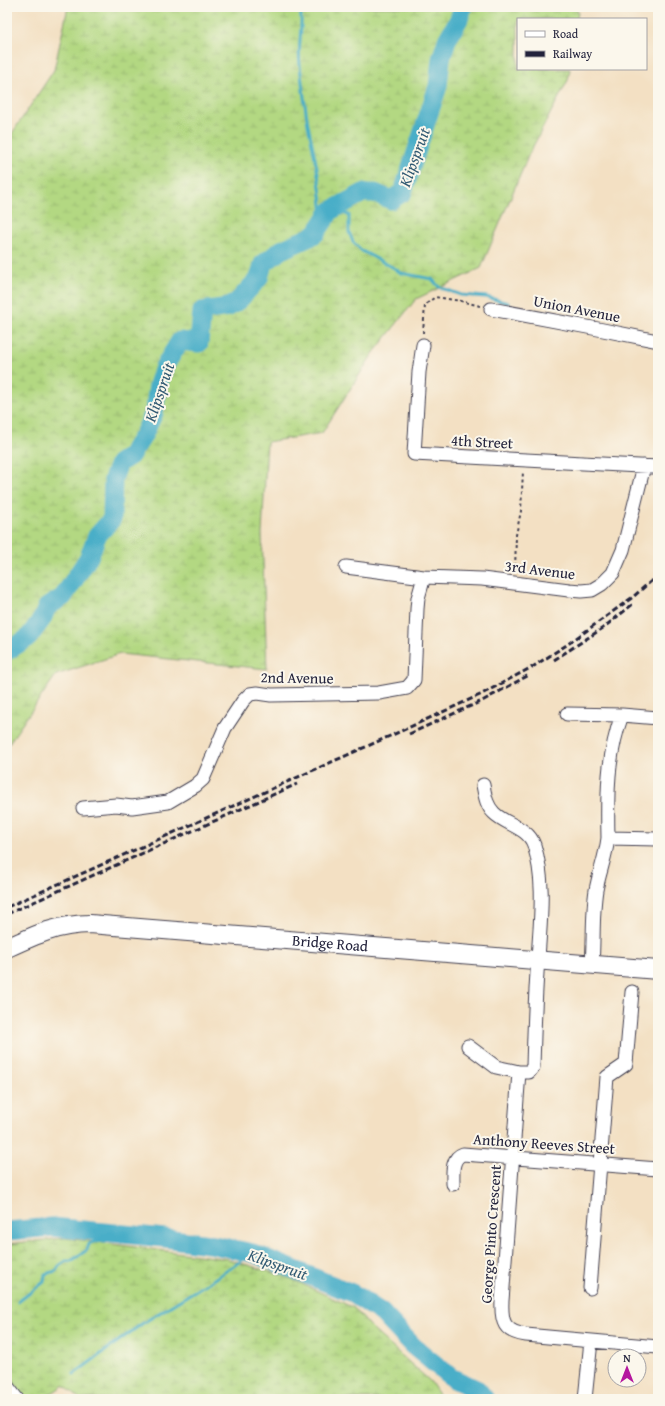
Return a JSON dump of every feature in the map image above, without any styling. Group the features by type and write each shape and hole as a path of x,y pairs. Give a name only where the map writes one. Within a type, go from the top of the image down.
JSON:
{"street":[{"name":"Union Avenue","path":"491,309 658,342"},
{"name":"4th Street","path":"423,345 419,372 414,454 658,467"},
{"name":"3rd Avenue","path":"346,567 424,577 482,579 581,591 592,590 602,584 613,573 623,550 644,466"},
{"name":"2nd Avenue","path":"83,808 116,805 132,807 168,802 195,786 203,779 225,728 243,701 250,694 379,693 407,688 414,680 417,604 424,577"},
{"path":"567,714 622,715 658,718"},
{"path":"592,965 593,910 596,889 607,848 608,838 608,772 613,744 622,715"},
{"path":"468,1046 496,1067 519,1072 528,1072 532,1067 542,895 534,845 528,834 493,812 486,798 483,785"},
{"path":"608,838 658,839"},
{"name":"Bridge Road","path":"7,948 37,934 58,927 77,924 90,924 658,970"},
{"path":"590,1288 608,1077 626,1064 632,992"},
{"name":"George Pinto Crescent","path":"519,1072 501,1310 506,1325 510,1331 518,1334 658,1347"},
{"name":"Anthony Reeves Street","path":"453,1184 454,1164 458,1156 469,1154 658,1169"},
{"path":"585,1399 591,1341"},
{"path":"7,1386 17,1399"}],"path":[{"path":"423,345 425,305 436,297 461,301 491,309"},
{"path":"514,583 516,535 521,511 523,460"}],"green space":[{"path":"68,7 576,7 578,12 577,18 517,18 517,70 570,70 568,80 529,154 481,268 416,299 372,355 322,433 267,442 262,534 267,669 120,654 56,675 7,746 7,141 54,70"},
{"path":"65,1238 228,1259 287,1277 354,1308 372,1329 430,1381 442,1399 80,1399 64,1385 43,1399 26,1399 7,1375 7,1244"}],"waterway":[{"path":"300,7 301,21 299,58 308,125 320,185 323,221"},
{"name":"Klipspruit","path":"7,651 28,638 42,619 47,607 63,597 89,557 97,536 112,519 113,479 119,463 130,456 143,436 154,413 158,385 164,367 180,341 199,343 202,311 229,307 239,300 259,278 263,264 281,250 316,233 332,210 363,193 375,193 391,200 403,192 438,86 441,59 447,40 459,19 463,7"},
{"path":"332,210 349,215 349,232 353,242 362,251 401,273 432,279 439,287 461,295 486,297 508,303"},
{"name":"Klipspruit","path":"7,1231 52,1227 165,1238 209,1244 253,1253 352,1293 382,1313 413,1346 452,1378 478,1390 485,1399"},
{"path":"18,1302 44,1282 45,1274 56,1271 59,1266 66,1261 71,1261 87,1250 89,1244 93,1242 106,1241 119,1233"},
{"path":"74,1374 143,1323 253,1253"}],"railway":[{"path":"7,907 480,695 534,666 568,644 633,597 658,575"},
{"path":"554,660 603,628 633,604"},
{"path":"409,734 484,700 529,675"},
{"path":"7,914 297,784"}]}
